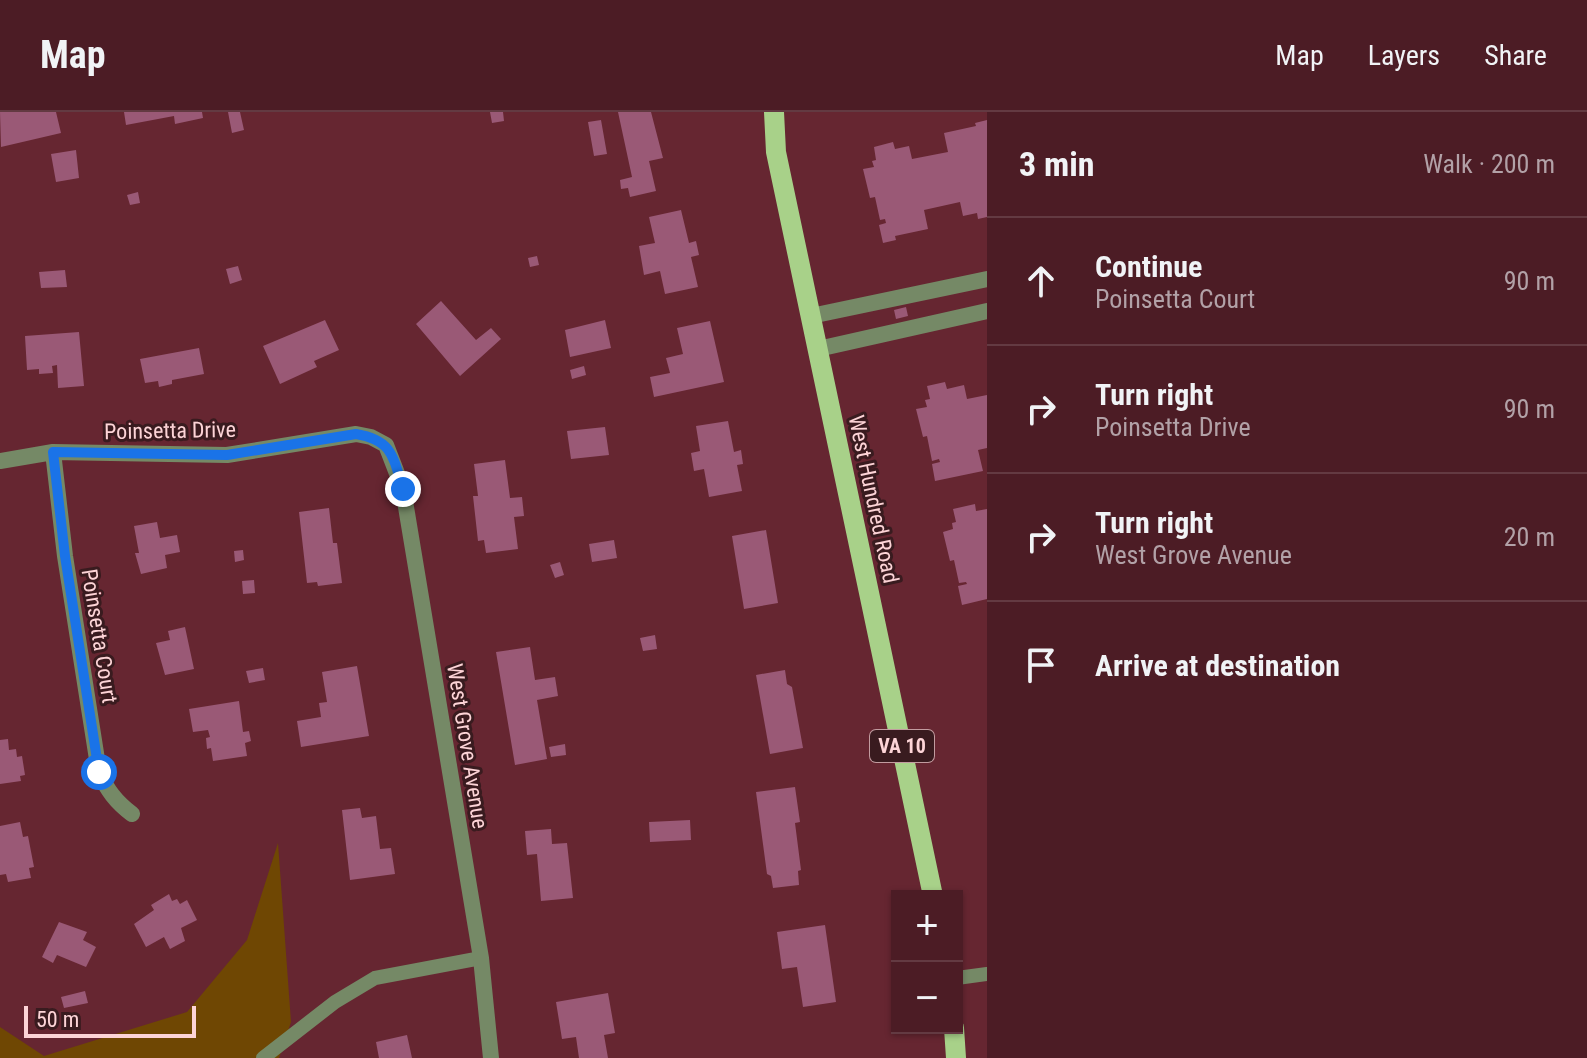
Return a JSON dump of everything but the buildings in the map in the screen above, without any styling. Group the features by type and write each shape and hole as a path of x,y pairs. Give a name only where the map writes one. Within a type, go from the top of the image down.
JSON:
{"main road":[{"name":"West Hundred Road","path":"774,112 776,152 932,890"},
{"path":"954,1034 956,1058"}],"street":[{"path":"811,316 987,279"},
{"path":"818,349 987,311"},
{"name":"Poinsetta Drive","path":"0,461 53,452 227,455 356,434 386,445"},
{"name":"West Grove Avenue","path":"386,445 403,489 481,958 491,1058"},
{"name":"Poinsetta Court","path":"53,452 65,556 99,772 119,804 132,814"}],"lane":[{"path":"263,1058 335,1002 375,978 481,958"},
{"path":"963,977 987,974"}],"shaded area":[{"path":"278,843 291,1022 279,1058 0,1058 0,1027 44,1056 187,1012 247,940"}],"route":[{"path":"99,772 65,556 53,452 227,455 356,434 386,445 403,489"}]}
